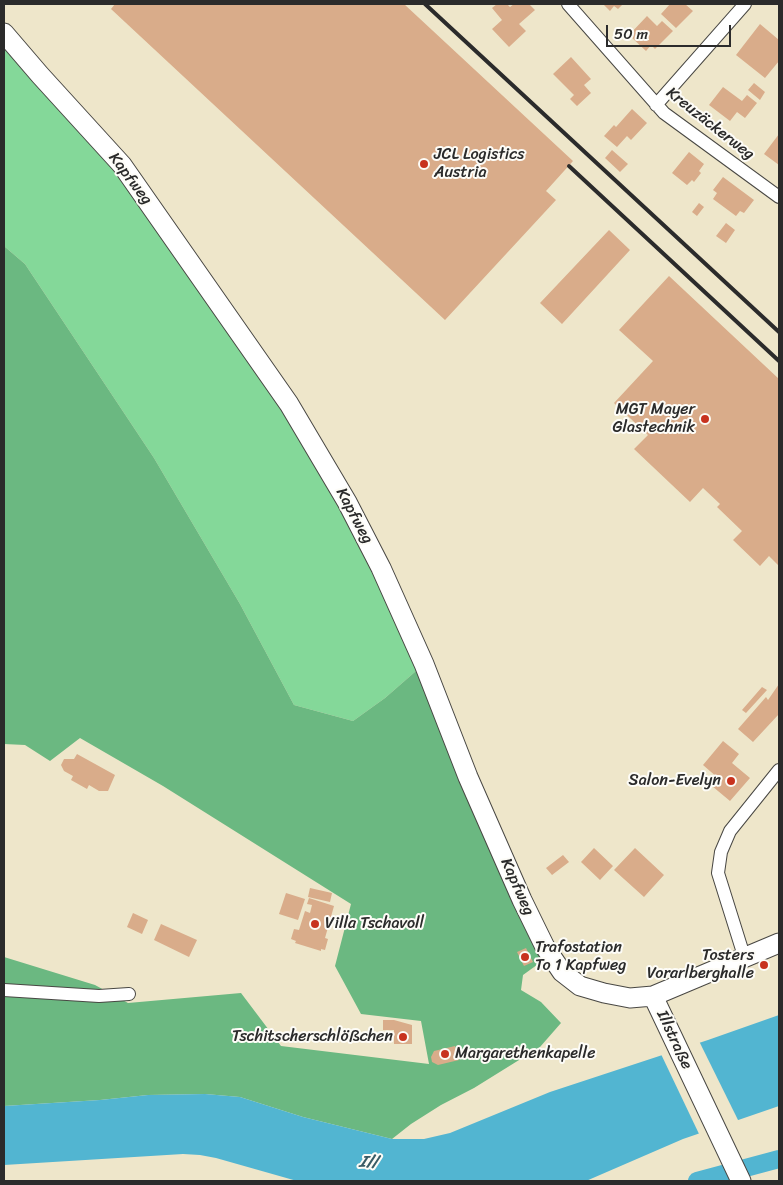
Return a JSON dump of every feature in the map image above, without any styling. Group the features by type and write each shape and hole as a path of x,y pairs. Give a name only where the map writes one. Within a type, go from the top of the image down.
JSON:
{"street":[{"name":"Kreuzäckerweg","path":"568,4 664,113 779,196"},
{"path":"656,105 745,4"},
{"name":"Kapfweg","path":"4,32 40,75 122,165 294,412 347,502 381,568 424,664 468,776 522,900 545,947 562,972 580,986 630,998 653,996"},
{"path":"744,956 718,873 722,852 730,831 779,770"},
{"name":"Illstraße","path":"741,1181 653,996 744,956 779,943"},
{"path":"4,990 99,996 129,994"}],"green space":[{"path":"4,33 122,165 289,404 424,664 385,698 353,721 294,705 240,604 154,458 25,264 4,246"},
{"path":"4,246 25,264 154,458 240,604 294,705 353,721 385,698 424,664 545,947 541,962 523,975 521,990 541,1002 561,1023 540,1047 474,1088 441,1105 392,1139 303,1117 240,1097 205,1094 148,1095 4,1106 4,957 95,985 128,1003 241,993 281,1046 429,1064 421,1021 361,1014 335,966 351,904 163,786 80,738 50,761 25,745 4,744"}],"water":[{"name":"Ill","path":"779,1015 779,1106 683,1139 586,1181 297,1181 216,1158 183,1154 4,1165 4,1106 148,1095 205,1094 240,1097 303,1117 392,1139 424,1139 450,1133 550,1092"}],"pier":[{"path":"699,1041 739,1122 700,1136 660,1052"}],"building":[{"name":"JCL Logistics Austria","path":"115,4 404,4 573,161 546,191 556,200 445,320 111,9"},
{"path":"497,4 507,4 510,7 514,4 529,4 535,10 519,24 526,31 509,47 492,29 502,20 492,8"},
{"path":"603,4 623,4 618,9 614,6 610,11"},
{"path":"670,4 685,4 693,11 676,28 661,14"},
{"path":"647,16 657,26 662,21 673,31 655,49 651,45 646,51 629,35"},
{"path":"760,24 779,40 779,61 765,78 736,55"},
{"path":"571,57 591,79 584,85 591,93 577,106 570,99 574,95 553,74"},
{"path":"754,83 765,92 760,100 748,90"},
{"path":"723,87 742,101 747,95 757,103 745,118 737,112 730,121 709,105"},
{"path":"632,109 647,123 631,140 627,136 617,147 604,136 614,125 616,127"},
{"path":"779,134 779,165 764,154"},
{"path":"612,150 628,164 620,172 605,158"},
{"path":"689,152 704,164 699,171 701,173 694,182 692,180 687,185 672,173"},
{"path":"723,177 754,200 744,213 740,211 736,216 713,199 717,193 713,190"},
{"path":"699,203 704,207 697,216 692,212"},
{"path":"726,223 735,230 726,243 716,236"},
{"path":"609,230 630,250 562,324 540,303"},
{"name":"MGT Mayer Glastechnik","path":"669,276 779,379 779,566 769,556 760,566 733,540 742,531 717,507 720,504 703,488 690,502 634,449 648,435 614,403 653,361 619,330"},
{"path":"779,684 779,714 753,742 738,729 766,697 768,700"},
{"path":"762,687 767,690 746,713 742,710"},
{"path":"723,741 739,754 732,763 750,778 730,801 712,786 718,778 703,765"},
{"path":"77,754 115,775 108,791 99,791 89,785 87,789 71,780 73,776 64,771 61,765 64,759 74,759"},
{"path":"594,848 613,866 600,880 581,862"},
{"path":"635,848 664,875 644,897 614,870"},
{"path":"563,855 569,862 552,875 546,868"},
{"path":"310,888 332,893 330,902 308,897"},
{"path":"286,893 305,899 298,920 279,914"},
{"name":"Villa Tschavoll","path":"309,898 334,906 325,938 328,939 325,950 321,949 321,951 295,943 296,941 291,939 294,929 299,930 305,911 310,913 312,905 307,904"},
{"path":"133,913 148,920 142,934 127,927"},
{"path":"161,924 197,940 189,957 154,940"},
{"name":"Trafostation To 1 Kapfweg","path":"526,948 533,962 524,966 517,952"},
{"name":"Tschitscherschlößchen","path":"383,1020 394,1020 412,1025 412,1044 394,1044 394,1030 383,1030"},
{"name":"Margarethenkapelle","path":"455,1046 459,1060 438,1065 432,1062 431,1057 434,1051"}],"waterway":[{"path":"697,1181 779,1159"}],"railway":[{"path":"425,4 779,332"},
{"path":"569,166 779,361"}],"place":[{"name":"JCL Logistics Austria","path":"424,164"},
{"name":"MGT Mayer Glastechnik","path":"705,419"},
{"name":"Salon-Evelyn","path":"731,781"},
{"name":"Villa Tschavoll","path":"315,924"},
{"name":"Trafostation To 1 Kapfweg","path":"525,957"},
{"name":"Tosters Vorarlberghalle","path":"764,965"},
{"name":"Tschitscherschlößchen","path":"403,1037"},
{"name":"Margarethenkapelle","path":"445,1054"}]}
